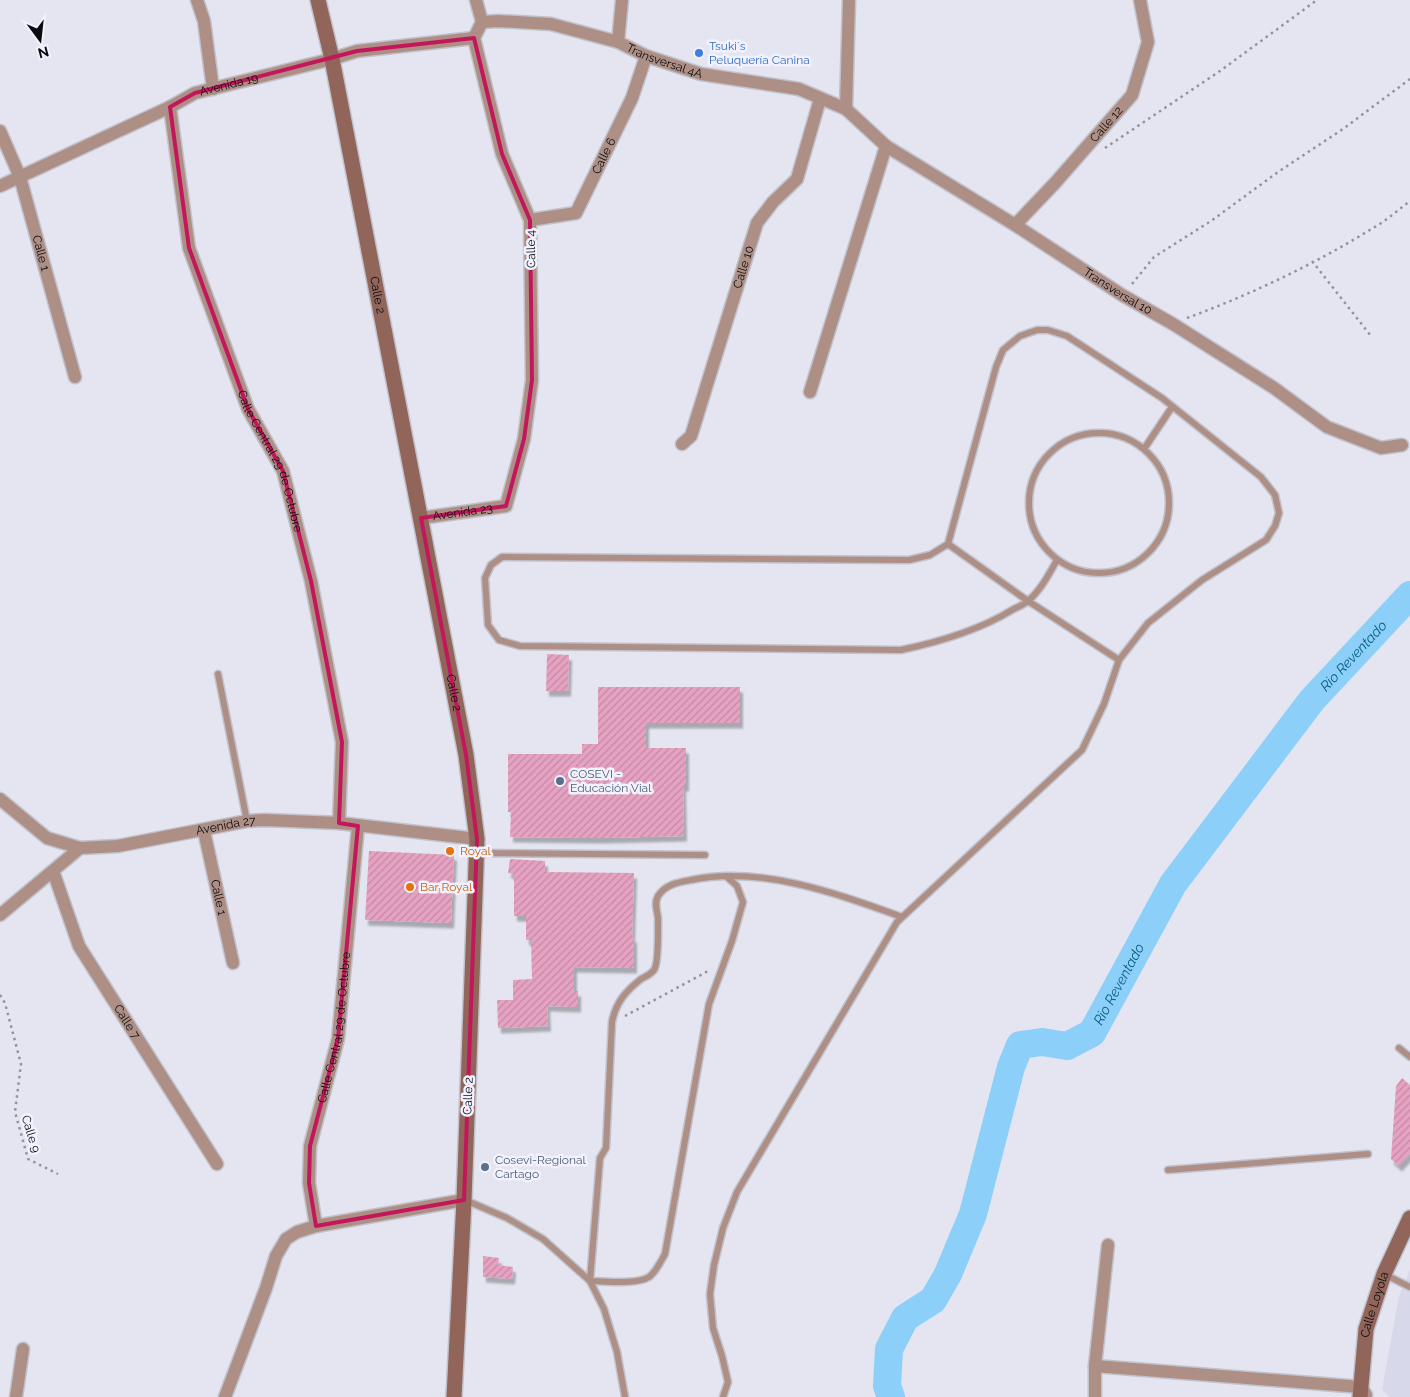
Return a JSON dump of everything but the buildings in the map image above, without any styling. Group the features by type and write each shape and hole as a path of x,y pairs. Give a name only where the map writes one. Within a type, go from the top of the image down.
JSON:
{"street":[{"path":"197,0 204,21 213,89"},
{"name":"Calle 2","path":"318,0 332,59 466,755 476,846 464,1200 454,1397"},
{"path":"474,38 482,22 476,0"},
{"path":"618,42 622,0"},
{"path":"846,109 849,0"},
{"name":"Calle 12","path":"1015,225 1132,96 1148,42 1140,0"},
{"name":"Transversal 4A","path":"482,22 551,24 618,42 646,56 702,74 799,89 846,109"},
{"name":"Avenida 19","path":"0,186 170,107 195,93 357,51 474,38"},
{"name":"Calle 4","path":"474,38 502,154 530,220 532,380 524,439 506,506"},
{"name":"Calle 6","path":"530,220 576,213 632,98 646,56"},
{"name":"Calle 10","path":"682,444 691,436 757,223 773,202 796,179 820,99"},
{"name":"Calle Central 29 de Octubre","path":"170,107 189,248 248,409 283,471 311,581 342,742 339,823"},
{"name":"Transversal 10","path":"846,109 886,146 1015,225 1122,295 1172,323 1274,388 1327,427 1381,448 1402,445"},
{"name":"Calle 1","path":"0,131 20,177 75,377"},
{"path":"810,392 886,146"},
{"name":"Avenida 23","path":"421,518 506,506"},
{"path":"0,799 47,838 80,848"},
{"name":"Avenida 27","path":"80,848 118,846 204,831 247,821 265,820 339,823 476,846"},
{"name":"Calle Central 29 de Octubre","path":"316,1226 309,1183 310,1146 338,1039 358,826"},
{"name":"Calle 1","path":"204,831 233,963"},
{"path":"0,915 80,848"},
{"name":"Calle 7","path":"53,871 79,946 217,1164"},
{"path":"225,1397 276,1256 286,1239 297,1232 316,1226 464,1200"},
{"name":"Calle Loyola","path":"1363,1394 1366,1329 1384,1274 1410,1218"},
{"path":"1095,1397 1095,1366 1108,1245"},
{"path":"16,1397 23,1349"},
{"path":"1095,1366 1363,1394"}],"lane":[{"path":"724,1397 728,1382 713,1328 710,1294 714,1265 723,1228 742,1183 897,922 1082,750 1104,704 1119,660 1148,623 1202,580 1266,540 1275,526 1279,513 1275,495 1261,477 1172,407 1067,336 1048,330 1037,330 1020,336 1003,350 996,367 948,544 930,555 909,560 502,557 491,565 485,578 488,625 499,640 520,646 901,650 926,645 980,626 1028,601 1042,585 1057,560"},
{"path":"1144,448 1172,407"},
{"path":"1102,433 1124,437 1144,448 1158,464 1167,484 1170,506 1166,527 1155,546 1139,561 1120,570 1098,574 1077,570 1057,560 1041,544 1031,524 1028,502 1032,480 1043,460 1059,445 1080,435 1102,433"},
{"path":"948,544 1028,601 1119,660"},
{"path":"218,674 247,821"},
{"path":"476,846 704,855"},
{"path":"590,1281 600,1158 606,1148 614,1010 627,991 654,970 658,940 658,916 655,902 658,895 670,884 725,875 790,882 842,895 902,917"},
{"path":"590,1281 626,1282 649,1277 660,1264 665,1254 709,1004 743,902 737,886 725,875"},
{"path":"1399,1048 1410,1057"},
{"path":"1168,1170 1368,1154"},
{"path":"464,1200 508,1218 543,1239 590,1281 610,1326 625,1397"},
{"path":"1384,1274 1410,1288"}],"path":[{"path":"1102,150 1220,71 1317,0"},
{"path":"1122,295 1154,257 1211,221 1278,172 1343,129 1410,79"},
{"path":"1172,323 1234,300 1312,261 1374,228 1410,201"},
{"path":"1312,261 1371,336"},
{"path":"612,1022 670,993 724,962"},
{"name":"Calle 9","path":"0,994 5,1003 21,1064 15,1112 28,1159 58,1174"}],"highlighted area":[{"path":"474,38 502,154 530,220 532,380 524,439 506,506 421,518 466,755 477,839 464,1200 316,1226 309,1183 310,1146 338,1039 358,826 339,823 342,742 311,581 283,471 248,409 189,248 170,107 195,93 357,51"}],"shaded area":[{"path":"1410,1270 1410,1397 1390,1397 1382,1390 1399,1296"}],"waterway":[{"name":"Rio Reventado","path":"891,1397 887,1386 889,1349 905,1318 933,1300 948,1274 973,1214 1011,1067 1020,1045 1042,1042 1067,1046 1092,1033 1173,884 1312,700 1410,595"}],"place":[{"name":"Tsuki´s Peluquería Canina","path":"699,53"},
{"name":"COSEVI - Educación Vial","path":"560,781"},
{"name":"Royal","path":"450,851"},
{"name":"Bar Royal","path":"410,887"},
{"name":"Cosevi-Regional Cartago","path":"485,1167"}]}
